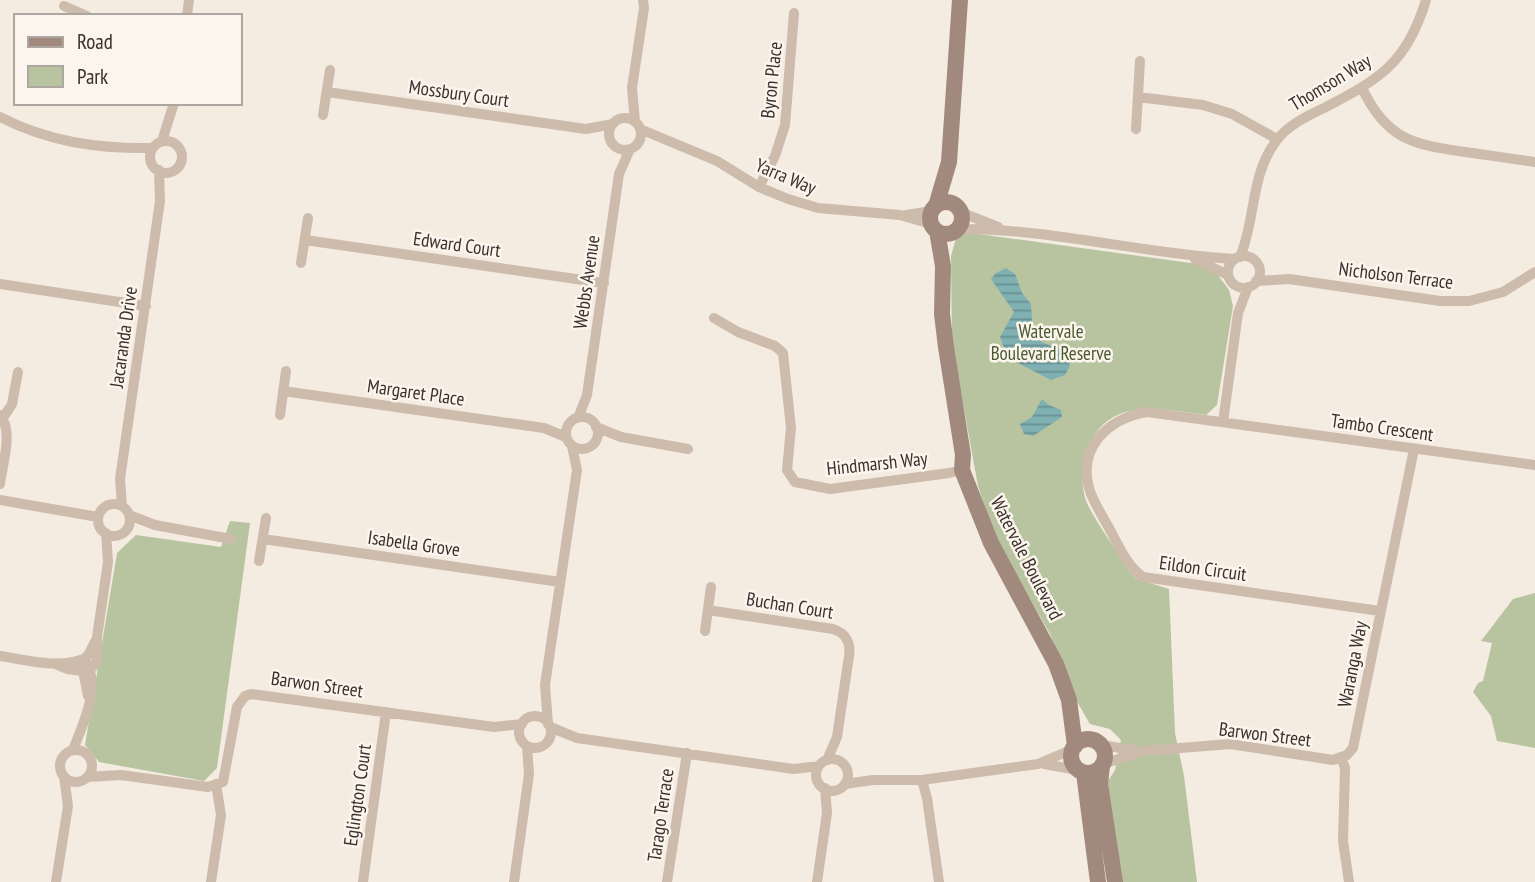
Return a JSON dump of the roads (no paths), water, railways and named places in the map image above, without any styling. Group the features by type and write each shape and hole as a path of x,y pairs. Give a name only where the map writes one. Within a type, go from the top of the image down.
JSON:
{"street":[{"path":"632,88 609,132 613,143 634,146 637,125 632,88 643,0"},
{"name":"Watervale Boulevard","path":"960,0 949,162 941,222 943,314 963,455 962,470 991,543 1045,641 1069,700 1100,744"},
{"name":"Thomson Way","path":"1252,284 1255,263 1249,236 1255,185 1263,162 1277,139 1298,121 1362,88 1380,75 1403,52 1418,29 1426,0"},
{"path":"64,6 82,14"},
{"name":"Byron Place","path":"759,187 775,156 785,125 794,13"},
{"path":"1136,129 1140,61"},
{"path":"323,115 330,70"},
{"path":"1362,88 1377,115 1404,137 1425,146 1535,162"},
{"name":"Mossbury Court","path":"327,92 586,129 613,143"},
{"path":"1138,97 1203,105 1232,114 1277,139"},
{"path":"173,107 175,144 182,156 180,165 173,171 159,170 155,150 173,107"},
{"path":"0,117 18,127 61,141 120,149 155,150 175,144"},
{"path":"616,122 627,119 637,125"},
{"name":"Mossbury Court","path":"586,129 616,122"},
{"name":"Yarra Way","path":"637,125 667,141 717,161 759,187 818,208 900,215 941,222"},
{"name":"Yarra Way","path":"634,146 667,141"},
{"name":"Webbs Avenue","path":"569,441 574,421 587,395 604,283 619,174 613,143"},
{"name":"Webbs Avenue","path":"619,174 634,146"},
{"name":"Watervale Boulevard","path":"949,162 959,210"},
{"name":"Jacaranda Drive","path":"109,505 120,479 146,306 160,201 159,170"},
{"name":"Jacaranda Drive","path":"160,201 173,171"},
{"path":"941,222 950,203 959,210 1004,229"},
{"path":"941,222 961,221 959,210"},
{"path":"301,263 308,218"},
{"path":"941,222 1190,256 1237,258"},
{"name":"Thomson Way","path":"1231,279 1229,266 1237,258 1249,236"},
{"name":"Edward Court","path":"305,240 604,283"},
{"path":"1190,256 1231,279 1238,313"},
{"name":"Nicholson Terrace","path":"1237,258 1255,263 1289,279"},
{"name":"Nicholson Terrace","path":"1231,279 1252,284 1289,279 1450,301 1469,301 1503,292 1534,274"},
{"path":"0,284 146,306"},
{"path":"1223,422 1238,313 1252,284"},
{"name":"Hindmarsh Way","path":"714,318 775,346 783,353 791,428 787,470 796,481 830,489 962,470"},
{"path":"280,415 286,371"},
{"path":"0,484 7,431 2,417 12,404 18,372"},
{"name":"Margaret Place","path":"283,391 544,428 583,449 591,444 621,437"},
{"name":"Webbs Avenue","path":"587,395 593,424 591,444"},
{"name":"Eildon Circuit","path":"1223,422 1147,412 1128,415 1110,426 1094,443 1087,461 1091,494 1130,568 1143,577 1380,611"},
{"name":"Margaret Place","path":"544,428 574,421 593,424 621,437"},
{"name":"Tambo Crescent","path":"1223,422 1535,465"},
{"path":"621,437 688,449"},
{"path":"569,441 577,470"},
{"path":"514,882 530,774 544,745 551,737 545,685 577,470 591,444"},
{"name":"Waranga Way","path":"1341,757 1353,748 1414,449"},
{"name":"Jacaranda Drive","path":"120,479 126,511"},
{"path":"0,500 99,517"},
{"path":"56,882 68,806 60,762 66,753 73,750 83,725 88,700 86,666 97,637 108,562 106,533 100,526 102,509 109,505 155,525 231,539"},
{"path":"108,562 123,531 126,511"},
{"path":"259,561 266,518"},
{"path":"106,533 155,525"},
{"name":"Isabella Grove","path":"263,539 560,582"},
{"path":"705,631 711,587"},
{"name":"Buchan Court","path":"708,610 833,629 844,634 850,650 837,737 823,763 821,784 827,813"},
{"path":"0,656 86,666"},
{"path":"530,774 524,742 526,721 545,685"},
{"name":"Barwon Street","path":"216,784 223,782 237,707 245,696 251,694 494,727 526,721"},
{"name":"Watervale Boulevard","path":"1069,700 1074,748"},
{"name":"Eglington Court","path":"363,882 386,712"},
{"path":"526,721 540,718 577,738 794,769 823,763 844,765 873,780"},
{"path":"68,806 83,779 89,759 83,725"},
{"name":"Barwon Street","path":"494,727 524,742"},
{"name":"Buchan Court","path":"827,813 841,787 844,765 837,737"},
{"path":"524,742 544,745 577,738"},
{"path":"794,769 821,784 841,787 873,780 922,780 1038,764 1074,748 1083,740 1100,744 1105,754 1100,784 1115,882"},
{"name":"Barwon Street","path":"1100,744 1143,751 1230,744 1333,760 1341,757"},
{"path":"1074,748 1072,761 1081,771 1098,882"},
{"path":"73,750 121,775"},
{"name":"Barwon Street","path":"1103,765 1143,751"},
{"name":"Tarago Terrace","path":"667,882 687,754"},
{"path":"1341,757 1345,768 1343,841 1349,882"},
{"path":"1038,764 1094,772 1103,765"},
{"path":"64,776 72,781 121,775 208,787 216,784 221,815 211,882"},
{"path":"922,780 939,882"},
{"path":"817,882 827,813"}],"water":[{"path":"1006,268 1015,274 1022,293 1031,304 1032,320 1027,331 1042,342 1068,353 1070,366 1065,375 1051,380 1008,358 1000,337 1014,312 991,279"},
{"path":"1042,399 1061,410 1062,417 1033,436 1024,434 1020,424 1032,417"}],"park label":[{"name":"Watervale Boulevard Reserve","path":"1051,342"}]}
